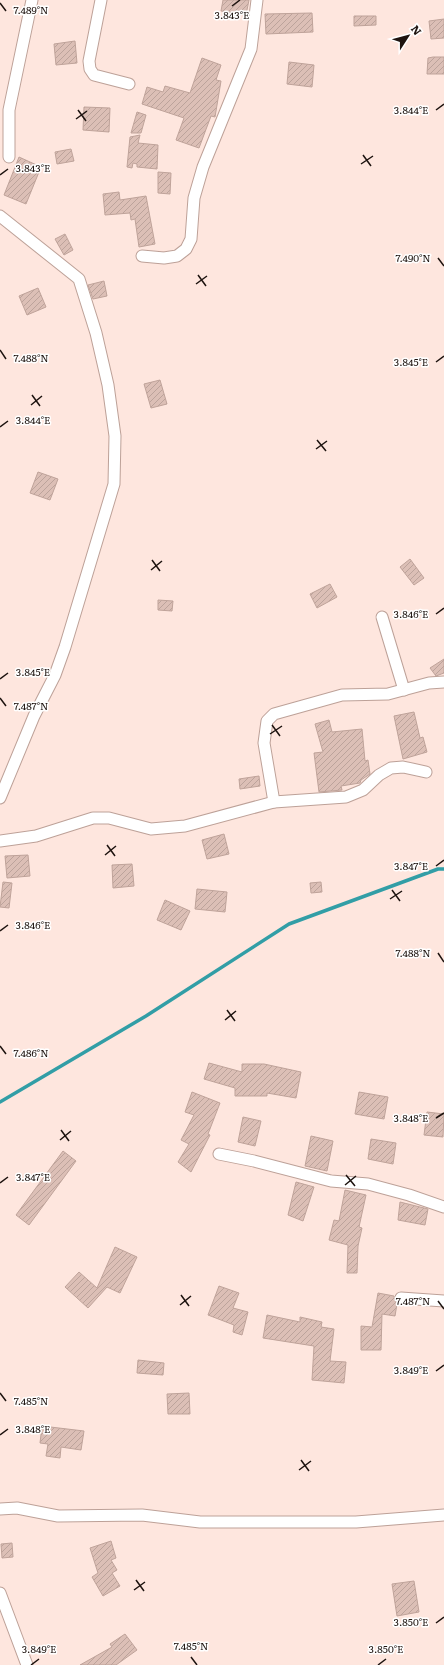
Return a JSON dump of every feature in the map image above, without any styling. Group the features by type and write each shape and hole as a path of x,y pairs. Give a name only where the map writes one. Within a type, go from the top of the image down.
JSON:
{"street":[{"path":"9,157 9,110 32,0"},
{"path":"102,0 89,61 90,69 94,75 129,84"},
{"path":"142,256 164,258 177,256 186,249 191,240 194,198 203,167 251,49 257,0"},
{"path":"0,216 79,279 96,333 108,385 115,436 114,484 65,647 55,675 34,716 0,798"},
{"path":"382,617 404,690"},
{"path":"274,802 264,743 267,720 274,714 342,695 388,694 429,683 444,682"},
{"path":"0,841 36,836 93,818 109,818 151,829 185,826 274,802 346,797 363,790 379,774 391,768 402,767 426,772"},
{"path":"219,1154 268,1164 331,1181 368,1184 410,1195 444,1207"},
{"path":"401,1298 444,1301"},
{"path":"0,1509 17,1508 58,1516 125,1514 200,1522 229,1523 356,1522 444,1515"},
{"path":"0,1592 27,1665"}],"building":[{"path":"223,0 249,0 246,15 221,11"},
{"path":"312,13 313,32 266,34 265,14"},
{"path":"354,16 376,16 376,25 354,26"},
{"path":"444,19 444,38 431,39 429,21"},
{"path":"75,41 77,63 56,65 54,44"},
{"path":"444,57 444,74 427,74 428,58"},
{"path":"202,58 221,65 216,80 221,81 215,117 211,116 199,148 176,140 184,118 142,104 147,87 163,92 165,86 190,93"},
{"path":"289,62 314,65 312,87 287,84"},
{"path":"84,107 110,108 109,132 83,130"},
{"path":"137,112 146,115 141,133 131,133"},
{"path":"140,135 138,143 158,145 157,169 137,167 137,164 133,163 132,168 127,167 130,137"},
{"path":"71,149 74,161 57,164 55,152"},
{"path":"19,157 41,167 26,204 4,195"},
{"path":"158,172 171,173 170,194 158,193"},
{"path":"119,192 120,200 146,196 155,244 139,247 135,219 131,220 130,213 105,215 103,194"},
{"path":"65,234 73,250 64,255 55,239"},
{"path":"104,281 107,296 93,299 88,285"},
{"path":"38,288 46,307 27,315 19,296"},
{"path":"160,380 167,404 151,408 144,384"},
{"path":"38,472 58,479 50,500 30,493"},
{"path":"410,559 424,578 414,585 400,567"},
{"path":"330,584 337,597 317,608 310,594"},
{"path":"158,600 173,601 172,611 158,610"},
{"path":"444,659 444,673 436,676 430,668"},
{"path":"414,712 420,738 423,737 427,752 403,759 394,716"},
{"path":"329,720 332,732 362,729 365,761 368,760 370,774 361,780 360,783 341,786 342,790 319,792 314,753 323,752 315,724"},
{"path":"259,776 260,786 240,789 239,779"},
{"path":"224,834 229,854 207,859 202,840"},
{"path":"28,855 30,876 7,878 5,856"},
{"path":"132,864 134,886 113,888 112,865"},
{"path":"3,882 12,883 9,908 0,907"},
{"path":"321,882 322,892 311,893 310,883"},
{"path":"197,889 227,892 225,912 195,909"},
{"path":"165,900 190,911 181,930 157,920"},
{"path":"209,1063 242,1072 242,1064 264,1064 301,1072 296,1098 267,1093 267,1096 235,1096 235,1088 204,1079"},
{"path":"192,1092 220,1103 208,1134 210,1135 191,1172 178,1162 189,1144 181,1140 194,1115 185,1112"},
{"path":"359,1092 388,1097 384,1119 355,1114"},
{"path":"427,1112 444,1114 443,1137 424,1135"},
{"path":"243,1117 261,1121 255,1146 238,1142"},
{"path":"311,1136 333,1141 327,1171 305,1166"},
{"path":"371,1139 396,1143 393,1164 368,1159"},
{"path":"63,1151 76,1161 29,1225 16,1215"},
{"path":"296,1182 314,1187 303,1221 288,1215"},
{"path":"345,1190 366,1195 359,1227 362,1228 358,1246 357,1273 347,1273 348,1245 329,1240 334,1220 339,1221"},
{"path":"400,1202 428,1209 425,1225 398,1220"},
{"path":"115,1247 137,1257 120,1293 107,1287 88,1308 65,1287 79,1272 97,1288"},
{"path":"219,1286 239,1293 233,1308 248,1312 242,1335 233,1332 234,1325 208,1315"},
{"path":"378,1293 394,1296 397,1304 395,1316 382,1314 381,1350 361,1350 361,1326 372,1327"},
{"path":"267,1315 300,1322 300,1317 322,1322 321,1327 334,1329 330,1361 346,1362 344,1383 312,1380 314,1346 263,1338"},
{"path":"138,1360 164,1363 163,1375 137,1373"},
{"path":"189,1393 190,1414 168,1414 167,1394"},
{"path":"42,1426 84,1431 81,1450 61,1447 60,1458 46,1456 48,1444 40,1443"},
{"path":"111,1541 116,1558 111,1560 117,1570 112,1573 120,1586 103,1596 92,1577 98,1573 90,1548"},
{"path":"12,1543 13,1557 2,1558 1,1544"},
{"path":"414,1581 419,1612 397,1616 392,1584"},
{"path":"125,1634 137,1650 116,1665 80,1665 112,1647 110,1644"}],"waterway":[{"path":"0,1102 146,1016 289,924 438,869 444,869"}]}
